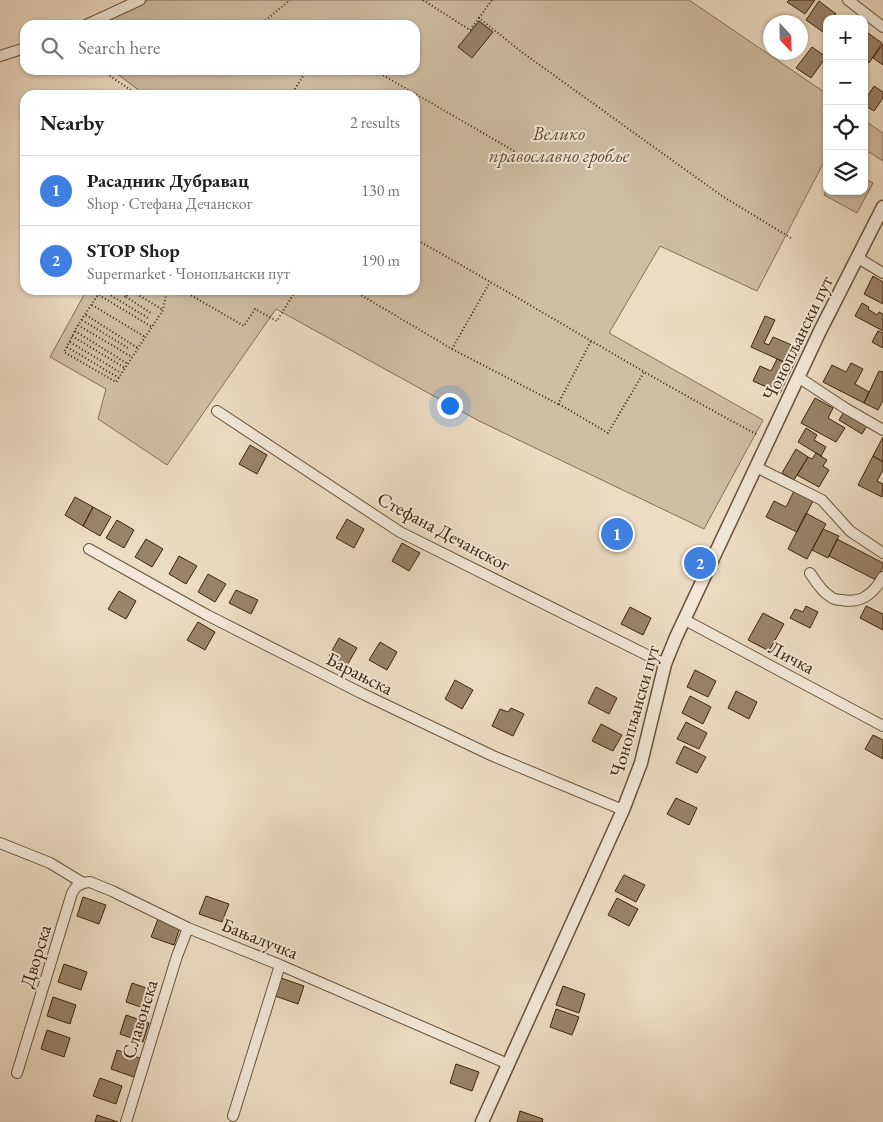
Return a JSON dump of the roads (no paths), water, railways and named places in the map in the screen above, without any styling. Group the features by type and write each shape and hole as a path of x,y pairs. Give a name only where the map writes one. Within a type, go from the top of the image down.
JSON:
{"street":[{"path":"97,20 140,0"},
{"path":"848,0 883,27"},
{"path":"0,56 20,50"},
{"name":"Чонопљански пут","path":"482,1122 623,810 648,739 665,664 798,377 883,207"},
{"path":"858,258 883,273"},
{"path":"798,377 883,430"},
{"name":"Стефана Дечанског","path":"217,411 400,532 665,664"},
{"path":"756,467 822,500 850,531 883,553"},
{"name":"Барањска","path":"89,549 207,615 363,694 493,756 623,810"},
{"path":"810,573 831,598 845,601 861,600 880,592 883,577"},
{"name":"Личка","path":"685,620 883,726"},
{"name":"Бањалучка","path":"0,843 50,863 83,882 90,882 112,891 188,928 280,965 508,1064"},
{"name":"Дворска","path":"17,1073 72,893 83,882"},
{"name":"Славонска","path":"126,1122 177,956 188,928"},
{"path":"233,1116 280,965"}],"place":[{"name":"Расадник Дубравац","path":"617,534"},
{"name":"STOP Shop","path":"700,563"}],"park label":[{"name":"Велико православно гробље","path":"559,144"}]}
